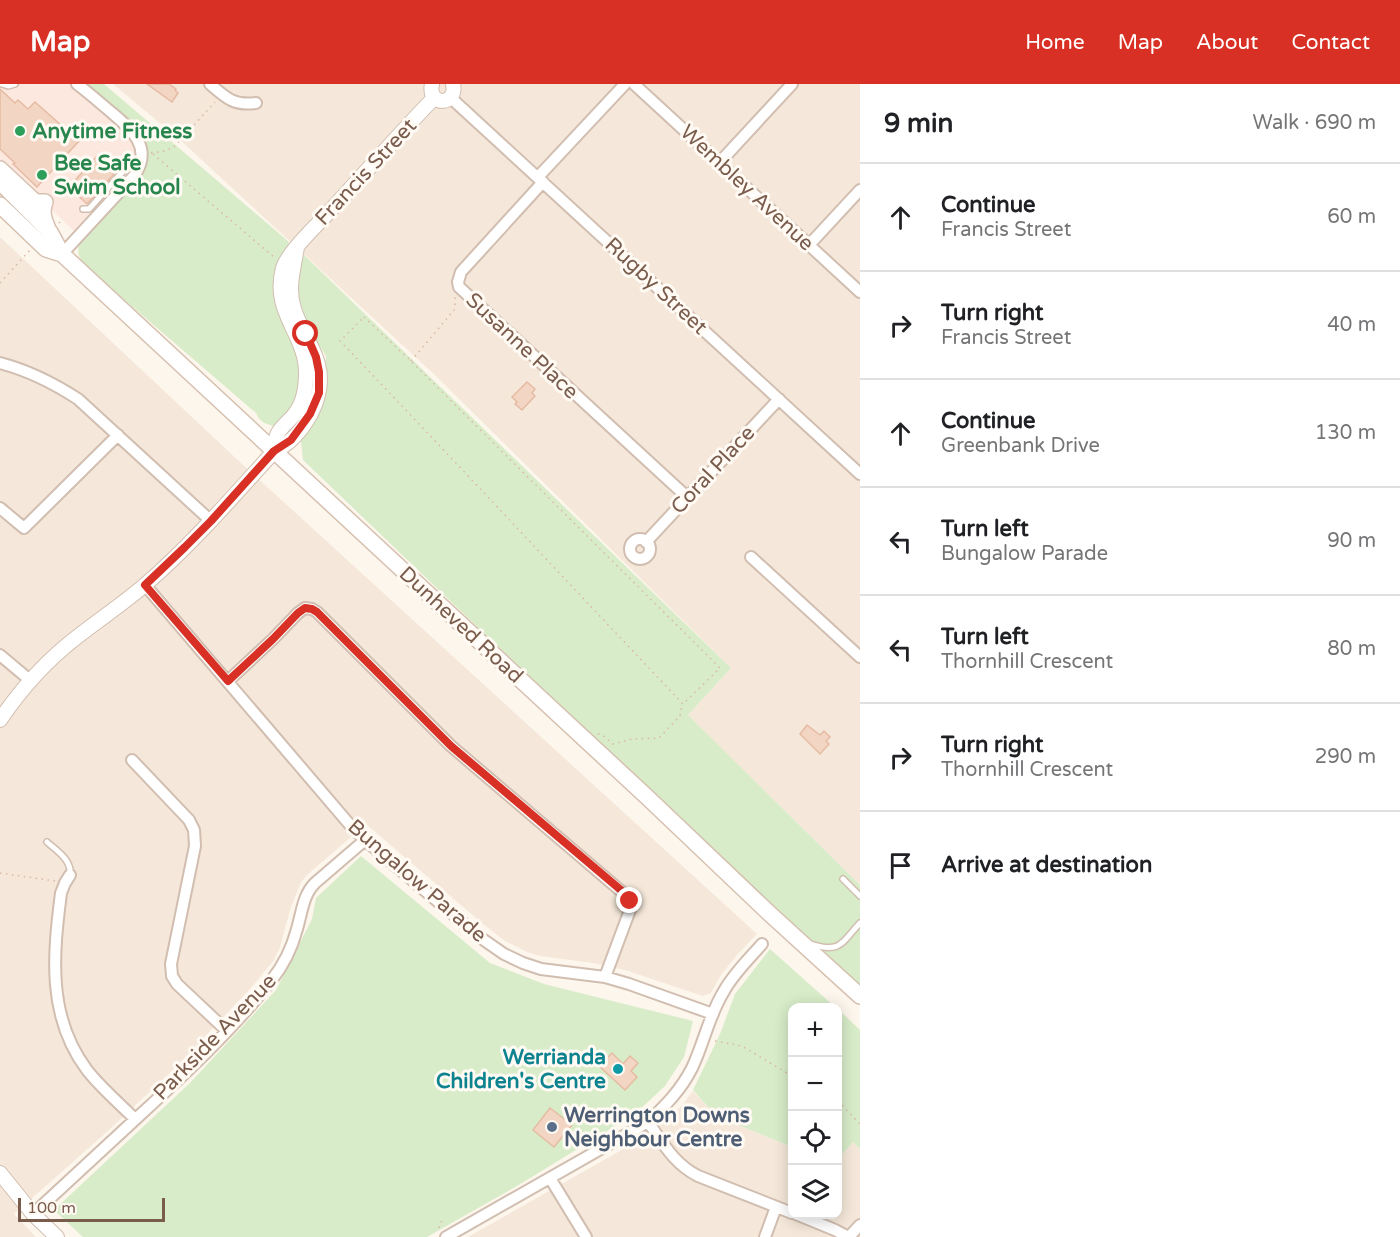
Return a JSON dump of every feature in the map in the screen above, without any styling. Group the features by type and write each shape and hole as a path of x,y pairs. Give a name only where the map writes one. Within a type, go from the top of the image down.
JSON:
{"main road":[{"path":"0,169 36,202 45,202 42,215 50,232"},
{"name":"Dunheved Road","path":"0,182 50,232 62,254 860,996"},
{"name":"Dunheved Road","path":"0,205 46,249 62,254"}],"street":[{"path":"62,254 134,176 141,157 138,141 131,130 77,84"},
{"path":"210,84 239,104 256,103"},
{"name":"Susanne Place","path":"625,84 461,272 457,288 687,497"},
{"name":"Wembley Avenue","path":"634,84 860,292"},
{"path":"720,162 792,84"},
{"path":"433,91 440,101 444,101 452,91"},
{"name":"Francis Street","path":"0,720 15,699 58,653 145,585 178,554 274,451 291,440 310,414 320,386 319,372 316,357 298,319 291,297 297,247 433,91"},
{"name":"Rugby Street","path":"452,91 541,180 860,474"},
{"path":"809,245 860,190"},
{"path":"0,363 18,368 68,393 85,405 211,521"},
{"name":"Coral Place","path":"646,542 779,399"},
{"path":"0,508 24,528 118,435"},
{"path":"752,557 860,657"},
{"name":"Bungalow Parade","path":"145,585 364,840 481,938 504,954 541,969 605,976 713,1014"},
{"path":"228,681 298,613 305,608 317,612 451,746 628,897 630,910 605,976"},
{"path":"0,655 31,681"},
{"path":"132,760 189,820 194,830 195,846 171,972 177,984 227,1031"},
{"name":"Parkside Avenue","path":"33,1214 227,1031 271,981 283,963 291,947 308,891 364,840"},
{"path":"68,880 61,893 54,971 60,1012 71,1043 87,1069 135,1119"},
{"path":"446,1237 648,1122 678,1092 695,1062 723,991 762,944"},
{"path":"648,1122 684,1168 698,1176 788,1212"},
{"path":"0,1173 33,1214 57,1237"},
{"path":"550,1178 586,1237"},
{"path":"765,1237 776,1207"},
{"path":"807,1219 848,1237 860,1225"}],"lane":[{"path":"2,84 8,86 15,84"},
{"path":"83,209 89,209 126,168 126,161"},
{"path":"47,842 66,860 71,869 68,880"},
{"path":"843,879 860,896"},
{"path":"798,940 819,947 836,948 860,922"}],"path":[{"path":"222,94 174,147 151,153 278,261"},
{"path":"0,283 35,245"},
{"path":"411,361 455,309 457,288"},
{"path":"579,734 601,734 613,744 632,739 659,738 680,716 682,704 720,668 364,317 340,341 682,704"},
{"path":"0,873 55,881 68,880"},
{"path":"710,1039 742,1046 788,1074"},
{"path":"842,1106 860,1124"}],"shaded area":[{"path":"0,84 91,84 158,139 74,231 0,160"},
{"path":"113,84 860,84 860,885 688,715 731,668 437,377 178,138"},
{"path":"0,237 242,464 757,934 721,975 711,993 703,996 625,970 527,952 505,941 483,924 366,824 301,882 274,960 250,989 175,1068 14,1214 36,1237 0,1237"},
{"path":"693,1091 716,1116 788,1145 788,1219 842,1219 842,1154 853,1142 860,1149 860,1237 468,1237 641,1139 667,1120"}],"green space":[{"path":"86,84 104,84 289,242 277,271 289,334 301,365 299,393 295,406 276,426 261,421 256,413 92,272 79,256 80,243 141,175 146,156 143,136 133,123"},
{"path":"304,255 731,668 688,715 860,885 860,986 303,460 301,441 324,394 326,356 307,326 298,306 294,287"},
{"path":"361,856 490,963 544,984 693,1021 684,1057 665,1086 635,1114 517,1186 427,1237 83,1237 54,1210 191,1082 276,990 312,919 316,898"},
{"path":"770,949 831,1003 788,1003 788,1145 716,1116 693,1090 720,1034 735,994"},
{"path":"842,1013 860,1030 860,1149 853,1142 842,1154"}],"building":[{"path":"147,84 169,84 178,93 172,102"},
{"path":"0,89 15,103 18,100 28,109 35,102 79,141 37,187 0,149"},
{"path":"97,156 114,174 87,204 69,187"},
{"path":"527,382 535,389 532,393 535,396 522,410 515,404 517,402 512,397"},
{"path":"807,725 820,735 824,731 830,737 826,741 829,744 820,754 800,734"},
{"name":"Werrianda Children's Centre","path":"612,1053 623,1064 630,1056 638,1063 631,1071 637,1077 625,1090 599,1066"},
{"name":"Werrington Downs Neighbour Centre","path":"550,1108 572,1125 554,1147 533,1130"}],"place":[{"name":"Anytime Fitness","path":"20,131"},
{"name":"Bee Safe Swim School","path":"42,175"},
{"name":"Werrianda Children's Centre","path":"618,1069"},
{"name":"Werrington Downs Neighbour Centre","path":"552,1127"}],"route":[{"path":"306,334 314,349 319,372 320,386 314,408 291,440 274,451 211,521 145,585 228,681 298,613 305,608 317,612 451,746 622,891 630,901"}]}
